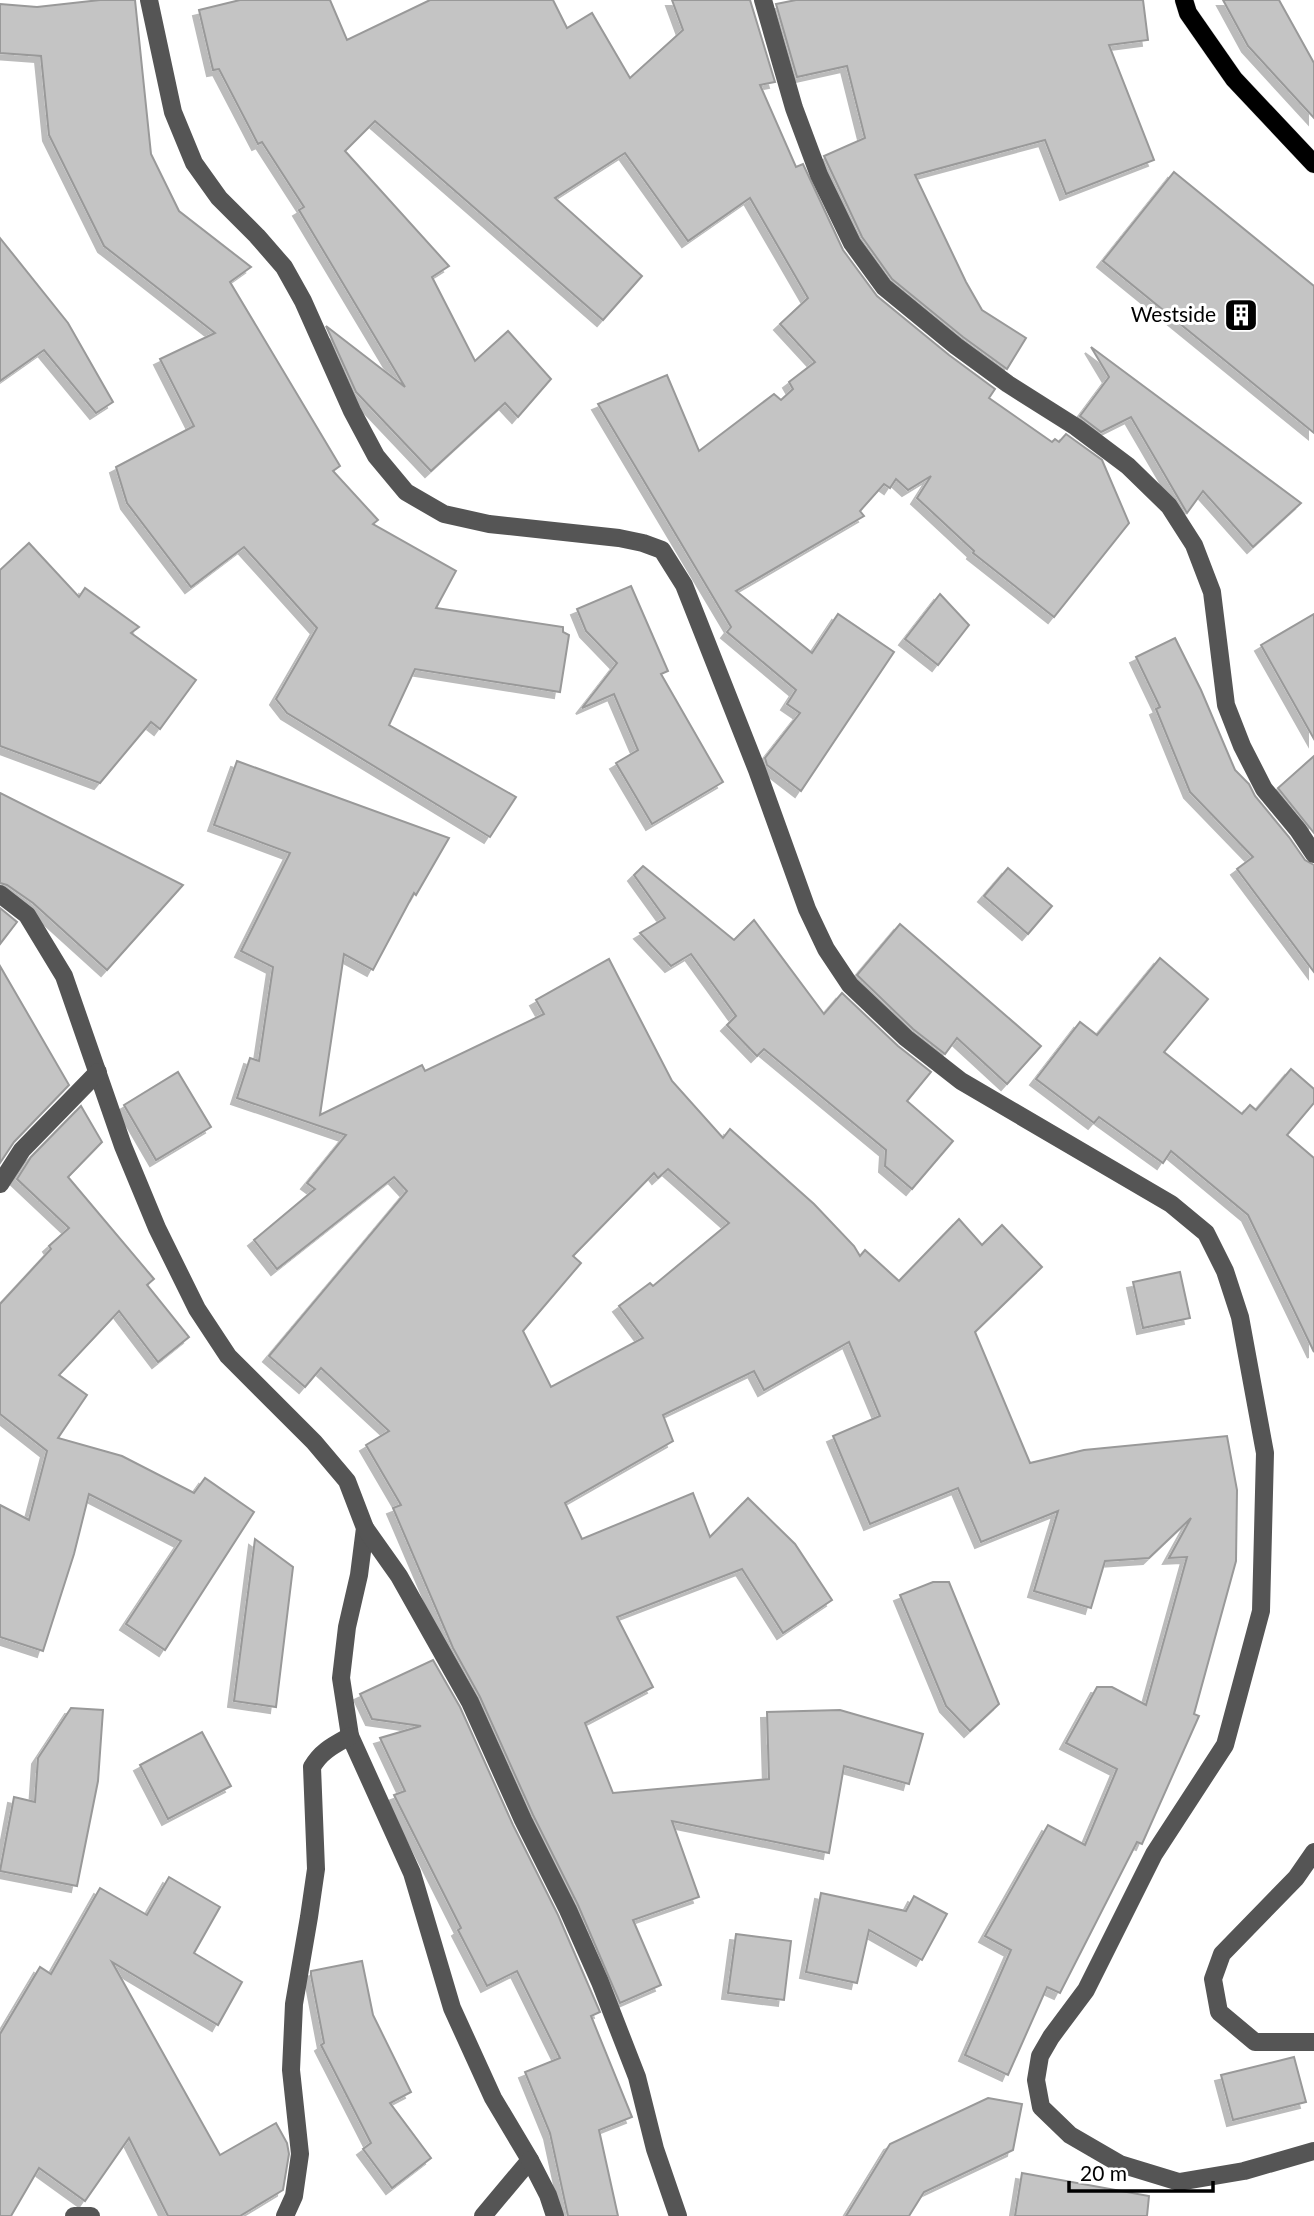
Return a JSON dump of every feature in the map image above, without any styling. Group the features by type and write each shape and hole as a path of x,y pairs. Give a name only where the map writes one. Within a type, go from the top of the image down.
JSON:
{"main road":[{"path":"1184,0 1188,13 1234,79 1314,164"}],"street":[{"path":"149,0 173,112 194,163 219,198 284,267 303,301 352,411 376,456 406,492 444,514 489,524 619,538 643,543 662,551 689,597 757,770 807,909 825,949 850,985 906,1038 961,1081 1171,1204 1206,1233 1225,1271 1240,1317 1265,1453 1261,1611 1225,1745 1154,1854 1086,1990 1040,2056 1036,2080 1041,2107 1070,2135 1119,2164 1180,2182 1244,2171 1314,2151"},
{"path":"763,0 794,108 819,175 852,243 884,287 987,369 1076,427 1128,466 1169,506 1194,545 1212,592 1226,705 1242,746 1264,789 1314,854"},
{"path":"0,894 27,915 64,976 123,1146 157,1228 197,1308 228,1356 314,1442 347,1481 365,1528 399,1576 470,1702 600,1982 637,2077 655,2149 678,2216"},
{"path":"0,1184 22,1150 97,1072"},
{"path":"365,1528 359,1575 347,1627 341,1678 349,1736 412,1873 452,2008 493,2098 530,2160 548,2195 555,2216"},
{"path":"285,2216 294,2196 300,2154 291,2070 294,2004 316,1869 312,1766 317,1757 349,1736"},
{"path":"1314,1852 1296,1878 1222,1954 1213,1979 1219,2012 1255,2042 1314,2042"},
{"path":"483,2216 530,2160"},
{"path":"74,2216 91,2216"}],"building":[{"path":"100,0 135,0 151,154 179,211 251,267 230,282 340,466 333,471 378,520 373,524 456,571 436,608 563,627 563,632 569,635 560,692 415,669 389,725 516,797 490,837 287,713 276,699 317,628 244,547 191,587 127,503 116,467 194,426 160,359 215,333 104,246 49,135 41,56 0,53 0,4 37,7"},
{"path":"240,0 330,0 347,40 430,0 553,0 567,28 592,13 630,78 683,30 672,0 750,0 775,82 760,85 796,167 803,164 843,250 877,296 995,389 989,398 1052,442 1055,439 1059,442 1066,434 1102,460 1129,523 1054,617 973,553 974,551 917,498 931,476 908,490 896,479 890,488 884,484 860,511 864,516 736,591 812,653 838,614 894,652 801,791 767,765 765,758 800,713 787,704 796,690 727,632 731,627 598,404 667,375 699,451 774,394 781,400 793,389 789,382 815,362 780,324 808,298 750,198 688,241 625,153 555,198 642,276 603,320 375,121 345,151 449,266 432,277 475,361 508,331 551,379 518,417 505,403 431,471 356,392 326,326 405,387 299,210 304,207 262,142 258,144 219,69 213,70 199,10"},
{"path":"796,0 1143,0 1148,40 1109,45 1154,160 1066,194 1045,140 915,175 982,310 1026,338 1007,369 892,279 862,237 824,156 865,138 847,66 797,77 776,4"},
{"path":"1223,0 1279,0 1314,63 1314,118 1248,46"},
{"name":"Westside","path":"1174,172 1314,286 1314,433 1103,261"},
{"path":"0,238 68,323 113,402 96,413 44,350 0,381"},
{"path":"1091,347 1301,503 1253,547 1203,491 1187,513 1131,417 1101,432 1080,416 1109,377"},
{"path":"29,543 79,597 85,588 139,627 131,633 196,680 160,729 151,722 100,783 0,746 0,570"},
{"path":"631,586 668,671 661,674 723,782 652,824 616,763 638,750 614,694 582,708 617,663 586,631 577,609"},
{"path":"940,594 969,625 938,665 905,639"},
{"path":"1314,614 1314,739 1261,645"},
{"path":"1175,638 1201,690 1235,770 1249,784 1255,796 1305,860 1314,865 1314,972 1237,869 1253,857 1190,792 1156,709 1160,707 1136,657"},
{"path":"1314,756 1314,833 1278,788"},
{"path":"237,761 449,838 416,895 414,893 373,970 344,954 320,1115 422,1065 425,1071 544,1014 536,1000 609,959 672,1081 723,1138 730,1129 814,1204 854,1246 860,1256 865,1250 899,1281 959,1219 982,1245 1002,1225 1042,1267 975,1332 1030,1463 1084,1450 1227,1436 1237,1490 1236,1561 1194,1714 1199,1716 1142,1844 1137,1842 1060,1993 1047,1987 1008,2075 965,2055 1011,1950 985,1936 1048,1825 1085,1845 1117,1769 1066,1743 1097,1687 1112,1687 1146,1705 1187,1557 1169,1558 1191,1518 1149,1558 1105,1561 1091,1608 1034,1591 1058,1511 981,1542 958,1488 870,1524 833,1436 880,1416 849,1342 764,1390 754,1371 663,1415 673,1441 565,1503 582,1539 693,1493 710,1537 748,1498 795,1544 832,1600 783,1633 742,1569 617,1617 653,1687 585,1723 613,1793 769,1779 767,1712 840,1710 923,1734 909,1784 844,1766 829,1853 672,1821 699,1897 633,1920 661,1985 620,2003 578,1905 533,1815 480,1697 453,1648 393,1508 401,1505 366,1445 389,1431 321,1368 305,1387 269,1356 407,1191 394,1177 277,1269 254,1240 315,1189 307,1183 346,1135 237,1098 250,1058 259,1061 273,967 241,951 290,853 214,825","holes":["668,1169 729,1223 653,1286 650,1283 619,1306 643,1338 551,1387 523,1331 581,1263 573,1256 654,1173 658,1178"]},
{"path":"0,793 183,885 107,970 33,903 0,883"},
{"path":"643,866 734,940 754,920 824,1014 842,993 898,1046 931,1072 907,1101 953,1141 912,1189 885,1166 886,1150 764,1049 757,1056 727,1025 736,1016 691,954 671,966 640,933 665,918 634,875"},
{"path":"1008,868 1052,906 1028,934 984,896"},
{"path":"0,908 17,922 0,944"},
{"path":"900,924 1041,1046 1007,1084 957,1038 945,1054 913,1029 857,975"},
{"path":"1160,958 1208,999 1164,1052 1242,1114 1250,1105 1256,1110 1291,1069 1314,1089 1314,1103 1287,1135 1314,1158 1314,1352 1248,1215 1171,1151 1163,1163 1099,1117 1094,1123 1036,1079 1080,1022 1097,1035"},
{"path":"0,966 69,1085 14,1142 0,1163"},
{"path":"178,1072 211,1127 156,1160 124,1105"},
{"path":"81,1106 102,1142 68,1177 154,1279 147,1285 189,1337 158,1362 119,1311 59,1375 87,1395 58,1438 122,1456 194,1493 205,1478 254,1512 165,1650 126,1624 181,1541 89,1494 74,1554 43,1651 0,1637 0,1505 29,1520 47,1451 0,1414 0,1304 51,1249 49,1246 69,1228 17,1179 31,1157"},
{"path":"1180,1272 1190,1318 1143,1328 1133,1282"},
{"path":"255,1539 293,1567 276,1707 234,1701"},
{"path":"933,1582 949,1582 999,1704 970,1731 946,1706 900,1595"},
{"path":"433,1660 460,1707 513,1825 558,1915 600,2012 591,2016 632,2117 599,2130 618,2216 568,2216 550,2133 525,2072 560,2058 517,1971 487,1986 394,1795 405,1791 380,1738 421,1726 372,1719 360,1694"},
{"path":"71,1708 103,1710 98,1781 77,1886 0,1871 14,1797 35,1802 38,1758"},
{"path":"202,1732 231,1786 168,1819 140,1765"},
{"path":"169,1877 220,1907 194,1953 242,1982 218,2025 112,1962 220,2155 276,2123 287,2143 289,2154 283,2190 240,2216 168,2216 129,2138 85,2201 39,2168 11,2216 0,2216 0,2034 40,1967 51,1974 100,1888 147,1915"},
{"path":"821,1893 906,1911 914,1896 947,1914 922,1960 869,1930 857,1983 806,1972"},
{"path":"736,1934 791,1941 784,2000 728,1993"},
{"path":"362,1961 373,2015 411,2092 390,2103 431,2158 392,2188 363,2149 371,2143 321,2045 324,2043 311,1975 311,1971"},
{"path":"1294,2057 1306,2102 1233,2120 1221,2075"},
{"path":"988,2098 1022,2104 1013,2150 924,2192 909,2216 846,2216 890,2144"},
{"path":"1022,2173 1149,2196 1147,2216 1015,2216"}],"place":[{"name":"Westside","path":"1241,315"}]}
